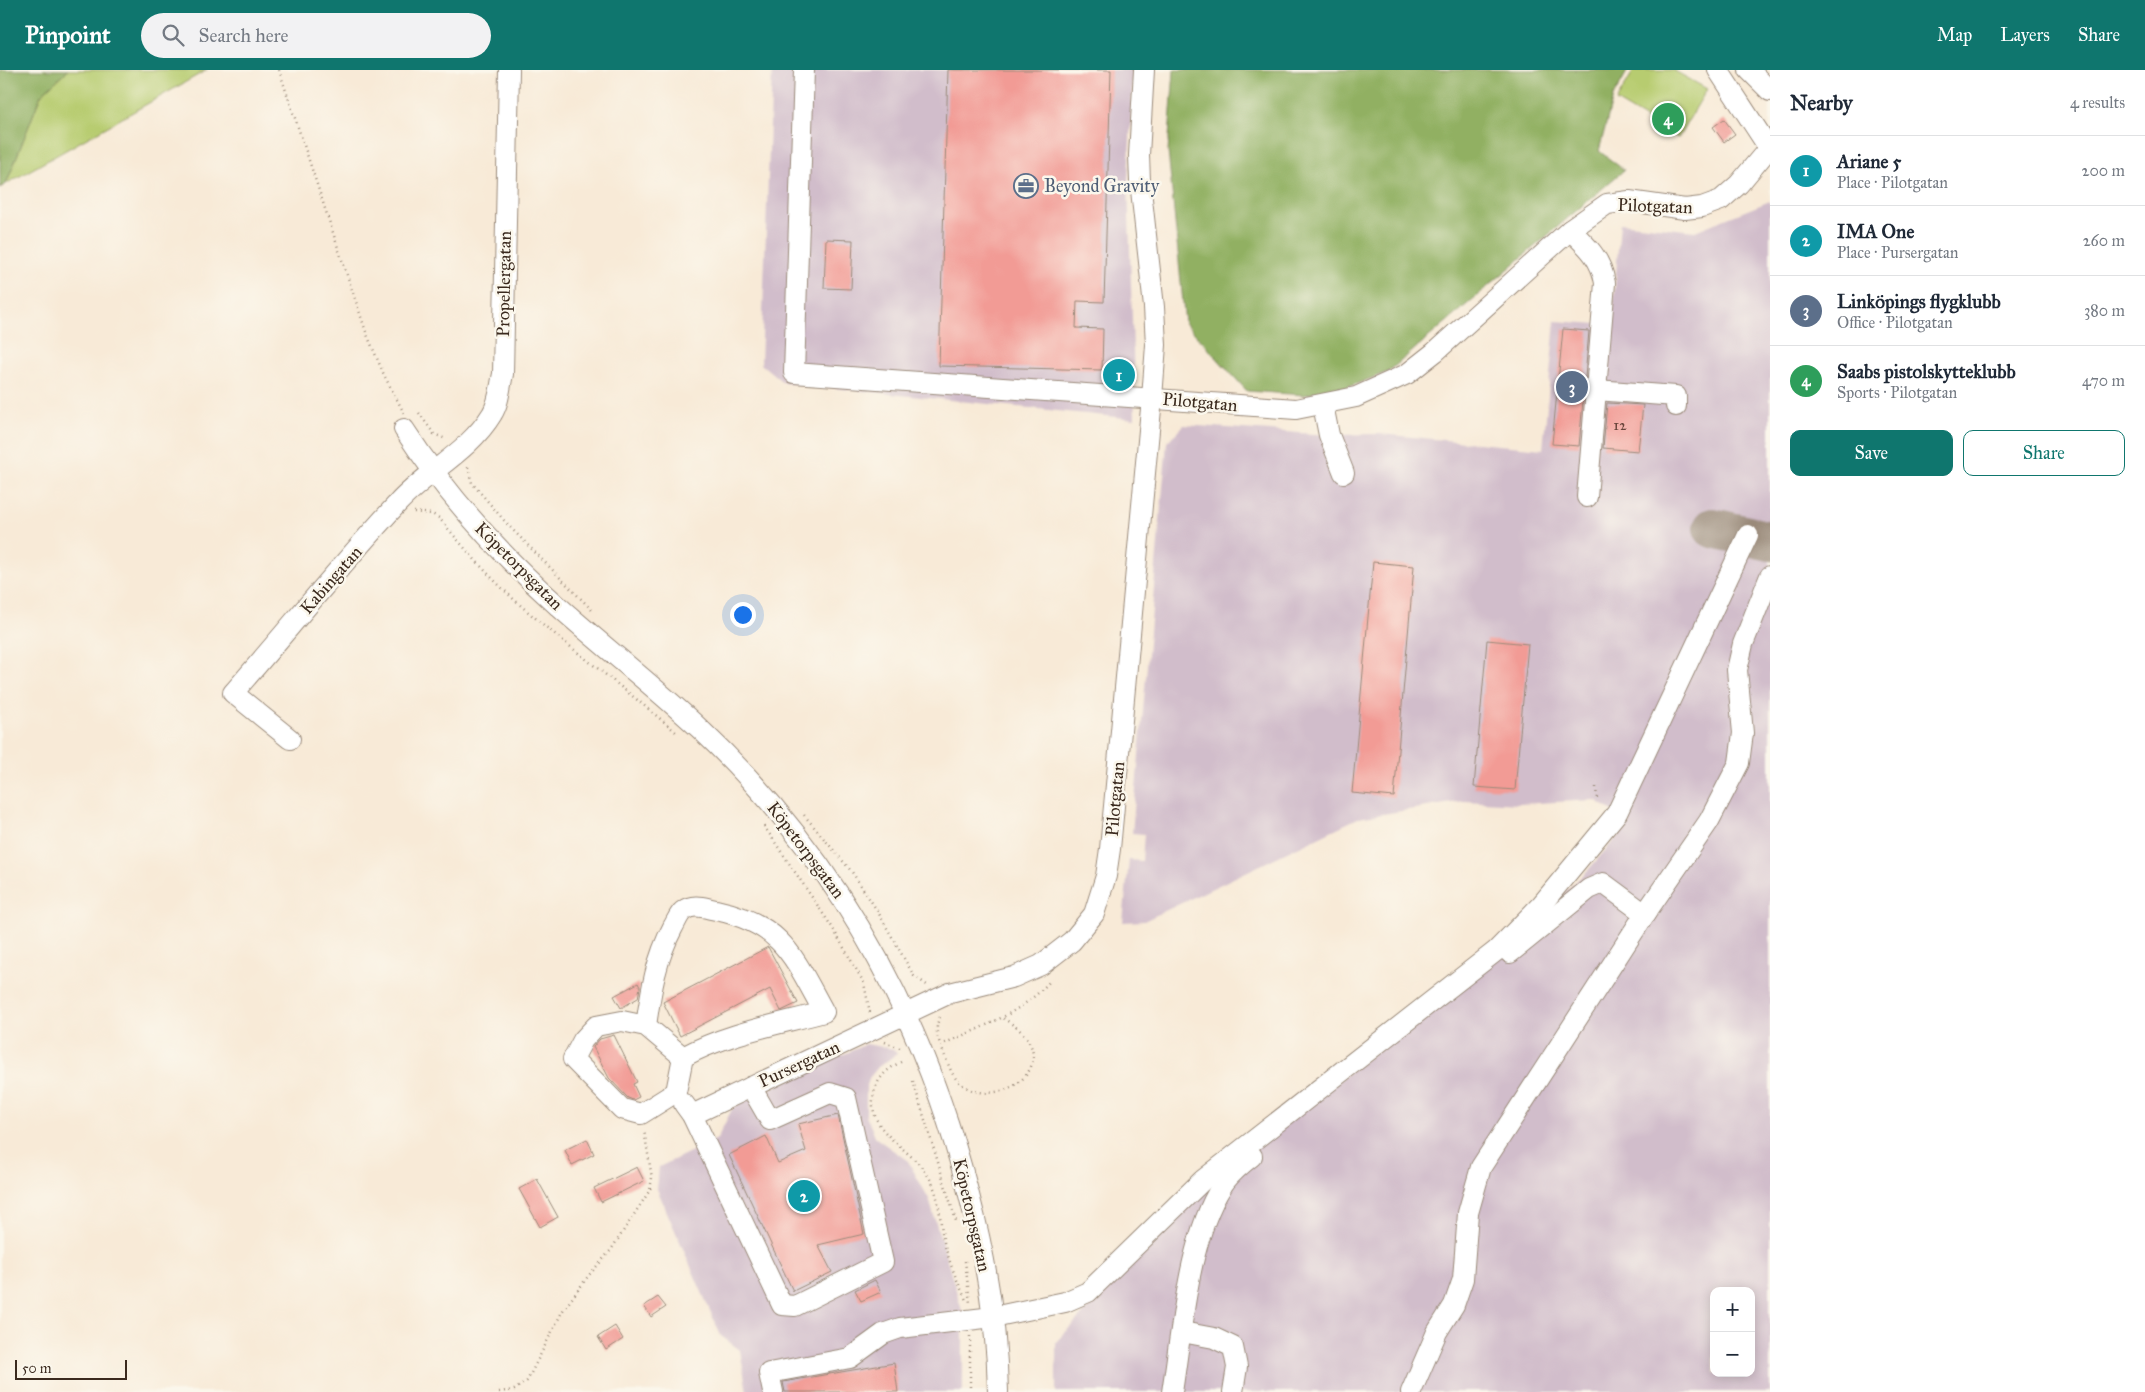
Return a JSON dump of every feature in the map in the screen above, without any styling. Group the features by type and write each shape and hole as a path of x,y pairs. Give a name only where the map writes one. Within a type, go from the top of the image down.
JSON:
{"street":[{"name":"Propellergatan","path":"434,472 458,453 477,434 493,413 499,393 502,374 509,70"},
{"path":"804,70 794,372 1122,398 1152,398 1156,345 1154,307 1140,181 1139,155 1144,70"},
{"name":"Pilotgatan","path":"906,1014 935,1000 970,987 1014,977 1041,965 1072,941 1094,914 1098,904 1106,876 1110,849 1152,398 1296,409 1356,397 1407,374 1435,352 1570,230 1607,204 1629,201 1685,209 1702,207 1721,200 1739,184 1770,146 1718,70"},
{"path":"1748,70 1770,91"},
{"path":"1570,230 1595,254 1603,269 1605,283 1587,497"},
{"path":"1596,390 1676,396 1676,406"},
{"path":"1322,405 1329,435 1344,473"},
{"name":"Köpetorpsgatan","path":"404,429 434,472 493,543 530,580 700,728 773,806 836,887 876,954 928,1062 960,1158 978,1228 993,1316 998,1392"},
{"name":"Kabingatan","path":"290,739 233,693 400,501 434,472"},
{"path":"773,1392 769,1372 850,1358 883,1334 900,1328 993,1316 1065,1302 1088,1292 1202,1180 1496,951 1541,905 1617,813 1748,535"},
{"path":"1411,1392 1437,1332 1454,1305 1463,1279 1468,1213 1481,1167 1645,914 1709,821 1739,763 1743,733 1737,670 1743,644 1770,576"},
{"path":"1578,862 1645,914"},
{"path":"1172,1392 1196,1248 1210,1209 1222,1185 1238,1168 1589,889 1603,883"},
{"path":"646,1026 652,980 664,945 682,912 692,906 740,916 760,925 778,938 801,969 824,1012 732,1036 707,1044 683,1057"},
{"name":"Pursergatan","path":"692,1116 750,1086 906,1014"},
{"path":"676,1092 641,1114 622,1109 573,1059 583,1040 596,1026 622,1021 646,1026 683,1057"},
{"path":"683,1057 676,1092 692,1116 782,1305 795,1306 883,1262 846,1098 830,1093 770,1120 750,1086"},
{"path":"1182,1332 1214,1338 1233,1347 1237,1366 1233,1392"}],"path":[{"path":"278,70 366,332 384,375 406,418 404,429"},
{"path":"400,501 410,511 432,514 439,518 489,575 526,610 628,691 681,737"},
{"path":"1596,787 1597,799"},
{"path":"763,824 832,928 864,983 868,993 869,1010 883,1040 899,1046 902,1051"},
{"path":"945,1043 1003,1018 1044,988 1055,976"},
{"path":"935,1000 941,1015 937,1024 938,1040 951,1071 957,1080 974,1090 1006,1091 1022,1082 1028,1073 1032,1055 1030,1045 1025,1035 1003,1018"},
{"path":"901,1062 883,1074 877,1083 873,1107 876,1121 891,1139 911,1154 931,1181 938,1204 949,1260 970,1308 970,1292 964,1258"},
{"path":"912,1077 915,1094 958,1227"},
{"path":"499,1392 514,1390 527,1381 562,1312 589,1275 611,1250 650,1190 651,1166 641,1114"},
{"path":"970,1320 970,1392"}],"shaded area":[{"path":"772,70 1133,70 1128,182 1135,419 784,383 761,364"},
{"path":"1770,201 1770,1392 1056,1392 1056,1342 1208,1183 1499,955 1588,870 1630,822 1595,800 1519,804 1464,801 1358,818 1144,921 1123,922 1129,860 1142,861 1144,834 1132,833 1167,442 1184,425 1329,435 1379,434 1543,449 1555,321 1612,325 1620,223 1695,231"},
{"path":"866,1044 893,1049 897,1054 878,1067 870,1077 866,1088 866,1116 876,1138 908,1161 929,1199 963,1314 963,1392 747,1392 740,1350 721,1336 657,1189 659,1167 717,1139 732,1109 739,1103"}],"green space":[{"path":"0,70 68,70 41,95 6,184 0,188"},
{"path":"68,70 207,70 6,184 41,95"},
{"path":"1174,70 1628,70 1613,97 1599,151 1624,170 1388,372 1348,387 1304,395 1247,391 1185,323 1168,151"},
{"path":"1634,70 1673,70 1707,89 1678,138 1616,101"}],"building":[{"name":"Beyond Gravity","path":"948,70 1111,70 1104,302 1077,301 1076,328 1103,329 1102,370 939,366"},
{"path":"1724,119 1735,134 1724,142 1713,127"},
{"path":"826,239 853,240 851,289 824,288"},
{"path":"1563,329 1589,331 1579,446 1552,444"},
{"path":"1607,403 1643,405 1638,451 1603,448"},
{"path":"1373,562 1414,566 1394,797 1352,793"},
{"path":"1487,640 1528,644 1515,790 1474,787"},
{"path":"768,947 798,1003 781,1011 770,989 680,1036 663,1002"},
{"path":"638,983 640,987 638,998 621,1008 614,996"},
{"path":"614,1035 637,1082 633,1084 639,1097 633,1100 628,1098 609,1078 593,1047 600,1039"},
{"path":"838,1115 864,1234 818,1245 832,1272 793,1291 729,1155 766,1136 778,1163 806,1151 798,1124"},
{"path":"587,1139 594,1154 572,1165 565,1150"},
{"path":"637,1167 644,1181 601,1202 594,1188"},
{"path":"537,1179 558,1217 540,1227 519,1189"},
{"path":"875,1280 881,1292 861,1301 855,1290"},
{"path":"658,1297 666,1307 651,1317 644,1306"},
{"path":"615,1326 623,1339 606,1350 598,1337"},
{"path":"894,1363 898,1392 785,1392 783,1382"}],"taxiway":[{"path":"1713,528 1770,541"}],"place":[{"name":"Saabs pistolskytteklubb","path":"1668,119"},
{"name":"Beyond Gravity","path":"1026,186"},
{"name":"Ariane 5","path":"1119,375"},
{"name":"Linköpings flygklubb","path":"1572,387"},
{"name":"IMA One","path":"804,1196"}]}
